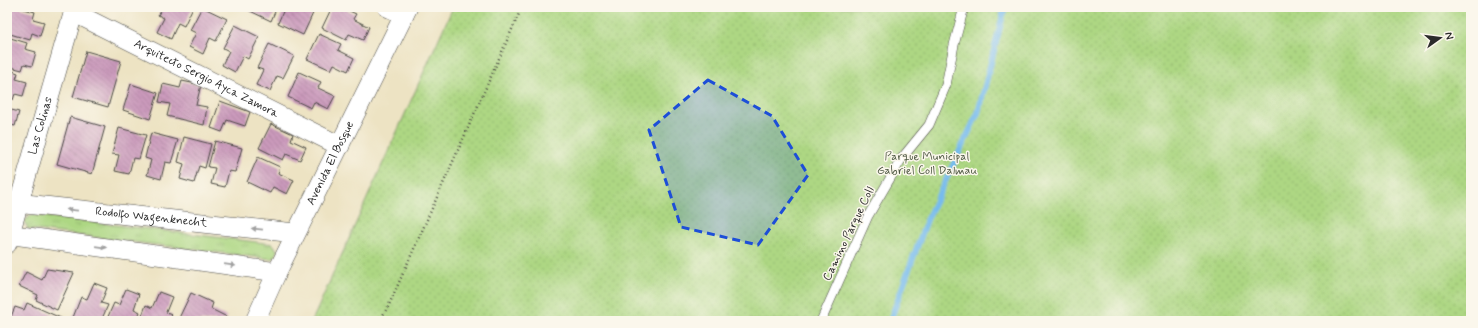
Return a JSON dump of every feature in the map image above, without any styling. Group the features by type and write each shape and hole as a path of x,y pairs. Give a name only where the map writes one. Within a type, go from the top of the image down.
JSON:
{"street":[{"path":"387,7 406,11"},
{"name":"Arquitecto Sergio Ayca Zamora","path":"74,10 340,146"},
{"name":"Las Colinas","path":"8,238 13,203 74,10"},
{"name":"Avenida El Bosque","path":"255,321 295,233 340,146 406,11"},
{"name":"Rodolfo Wagenknecht","path":"13,203 295,233"},
{"path":"8,238 277,272"}],"lane":[{"name":"Camino Parque Coll","path":"821,321 868,216 902,158 929,125 946,85 964,7"}],"path":[{"path":"379,321 388,307 522,7"}],"highlighted area":[{"path":"708,80 772,116 808,175 758,245 681,227 649,130"}],"green space":[{"name":"Parque Municipal Gabriel Coll Dalmau","path":"453,7 1471,7 1471,321 312,321"},
{"path":"32,215 273,244 277,250 276,256 272,259 28,229 24,221"}],"building":[{"path":"7,7 17,7 35,12 33,19 44,22 40,36 32,33 30,40 7,33"},
{"path":"163,7 193,7 184,26 178,23 171,39 157,32 164,18 158,15"},
{"path":"202,7 227,19 216,41 210,38 203,54 189,47 196,33 190,30"},
{"path":"246,7 277,7 271,21 246,9"},
{"path":"285,7 308,7 314,11 303,35 278,23"},
{"path":"332,7 341,7 356,14 353,19 369,27 363,40 349,34 346,40 322,28"},
{"path":"235,25 259,37 248,59 243,56 235,72 222,65 229,51 223,48"},
{"path":"319,34 341,44 338,50 354,58 348,71 334,64 331,70 307,59"},
{"path":"7,37 27,43 25,49 36,52 32,66 24,64 22,70 7,66"},
{"path":"269,44 294,56 283,78 277,76 270,91 256,85 263,70 257,68"},
{"path":"86,51 121,61 108,107 73,97"},
{"path":"7,69 18,73 16,79 27,82 23,96 15,94 13,100 7,98"},
{"path":"299,72 321,82 318,88 335,96 328,109 314,102 311,108 288,97"},
{"path":"182,81 201,85 196,105 207,107 204,125 167,116 170,104 159,102 163,84 180,88"},
{"path":"131,84 158,93 150,119 123,110"},
{"path":"220,101 250,112 245,126 227,120 222,132 211,128"},
{"path":"7,102 9,103 8,109 19,112 15,126 7,124"},
{"path":"70,117 105,127 92,174 57,164"},
{"path":"271,124 293,134 291,140 306,147 300,160 286,154 283,160 259,148"},
{"path":"119,128 146,135 139,159 133,158 129,174 115,171 119,155 112,154"},
{"path":"151,133 178,140 171,163 165,162 161,179 147,175 151,160 145,158"},
{"path":"184,137 211,144 205,168 199,166 194,183 180,179 184,164 178,162"},
{"path":"215,141 242,148 235,172 229,171 225,187 211,184 215,168 208,167"},
{"path":"258,157 280,167 278,173 294,180 287,194 273,187 270,193 247,182"},
{"path":"47,269 74,273 57,310 36,300 38,295 19,286 26,272 42,280"},
{"path":"94,283 107,288 101,303 108,305 101,321 72,320 81,297 87,299"},
{"path":"126,289 139,294 134,309 140,312 136,321 106,321 114,303 119,305"},
{"path":"159,292 172,297 166,312 172,314 170,321 140,321 146,305 152,308"},
{"path":"191,293 213,303 211,309 227,317 224,321 185,321 179,318"},
{"path":"27,303 63,319 62,321 16,321 10,319 15,307 24,310"}],"waterway":[{"path":"890,321 928,217 978,113 1005,7"}]}
